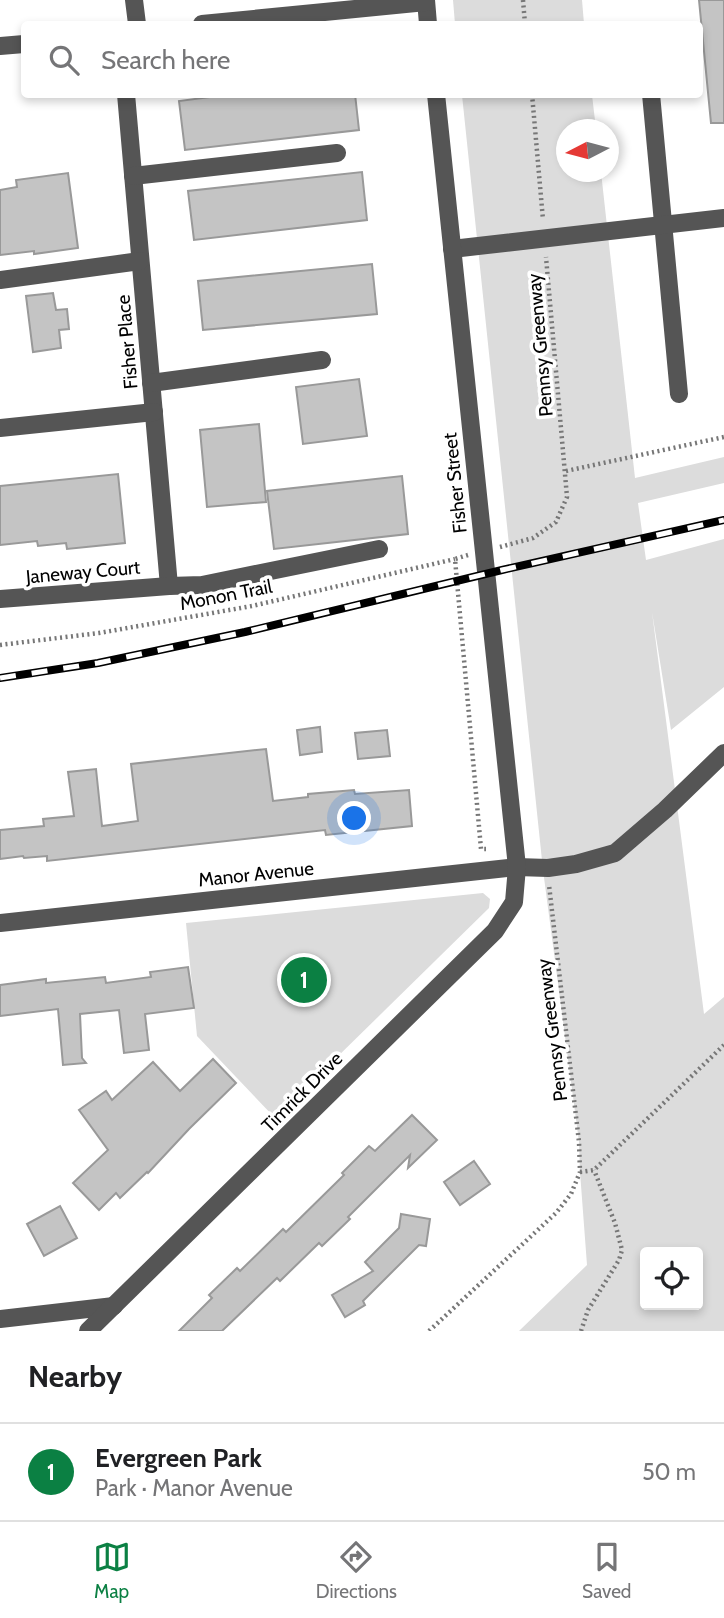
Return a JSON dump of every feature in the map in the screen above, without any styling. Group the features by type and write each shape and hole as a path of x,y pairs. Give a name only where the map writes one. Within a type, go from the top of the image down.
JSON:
{"street":[{"path":"134,0 137,21"},
{"path":"223,21 335,5 426,1 428,21"},
{"path":"0,46 21,44"},
{"name":"Fisher Place","path":"126,98 169,586"},
{"name":"Fisher Street","path":"436,98 517,867"},
{"path":"651,98 679,394"},
{"path":"133,176 337,153"},
{"path":"452,249 724,218"},
{"path":"0,280 141,261"},
{"path":"151,383 322,360"},
{"path":"0,428 154,412"},
{"name":"Janeway Court","path":"0,599 169,586 202,586 379,550"},
{"name":"Manor Avenue","path":"0,923 517,867 548,868 576,864 615,853 665,810 724,753"},
{"name":"Timrick Drive","path":"88,1331 495,931 514,902 517,867"},
{"path":"0,1319 114,1307"}],"path":[{"path":"523,0 526,21"},
{"name":"Pennsy Greenway","path":"494,549 533,538 556,522 567,497 532,98"},
{"path":"566,471 724,437"},
{"path":"469,555 454,559 481,849 491,849"},
{"name":"Monon Trail","path":"0,645 99,633 252,606 454,559"},
{"name":"Pennsy Greenway","path":"549,885 579,1142 580,1172"},
{"path":"429,1331 556,1213 571,1194 580,1172 594,1170 724,1045"},
{"path":"580,1331 588,1310 619,1261 622,1250 615,1223 594,1170"}],"shaded area":[{"path":"453,0 582,0 584,21 455,21"},
{"path":"462,98 592,98 595,119 556,119 556,182 602,182 635,478 724,457 724,483 638,503 646,560 724,539 724,687 671,730 652,612 704,1014 724,997 724,1331 519,1331 587,1265 579,1142 543,870"},
{"path":"483,893 490,899 489,908 275,1118 197,1036 186,923"}],"building":[{"path":"699,0 724,0 724,123 711,123"},
{"path":"202,98 355,98 359,130 185,150 179,101"},
{"path":"362,172 367,220 194,240 188,191"},
{"path":"68,173 78,248 0,255 0,190 17,187 16,180"},
{"path":"372,264 377,314 203,330 198,281"},
{"path":"53,293 56,310 67,309 69,329 59,330 61,348 33,352 26,296"},
{"path":"359,379 367,436 303,444 296,387"},
{"path":"259,424 266,502 207,507 200,430"},
{"path":"118,474 125,543 67,549 66,543 38,546 37,541 0,545 0,486"},
{"path":"402,476 408,534 274,549 267,491"},
{"path":"320,727 322,752 300,755 297,730"},
{"path":"387,730 390,756 358,759 355,733"},
{"path":"266,749 273,801 308,797 308,794 354,790 355,794 409,790 412,826 326,835 325,830 47,861 47,856 0,859 0,830 44,826 43,819 74,816 68,772 96,769 102,826 138,821 131,764"},
{"path":"188,967 194,1008 145,1014 149,1050 124,1053 119,1010 80,1014 82,1058 86,1063 63,1065 58,1009 0,1016 0,985 46,979 46,983 105,977 106,983 151,977 150,972"},
{"path":"213,1059 236,1083 148,1173 120,1198 116,1193 99,1210 73,1183 108,1150 79,1110 106,1091 112,1100 153,1062 180,1091"},
{"path":"412,1115 437,1140 408,1168 410,1155 322,1246 319,1243 280,1281 277,1278 222,1331 179,1331 212,1298 209,1295 237,1268 240,1271 283,1229 286,1232 344,1175 342,1173 369,1146 375,1151"},
{"path":"474,1161 490,1184 460,1205 444,1182"},
{"path":"60,1206 77,1238 44,1256 27,1224"},
{"path":"401,1214 430,1219 426,1246 419,1245 363,1301 365,1305 345,1317 332,1295 373,1271 365,1262 399,1228"}],"railway":[{"path":"0,678 98,663 245,632 724,520"}],"place":[{"name":"Evergreen Park","path":"304,980"}]}
